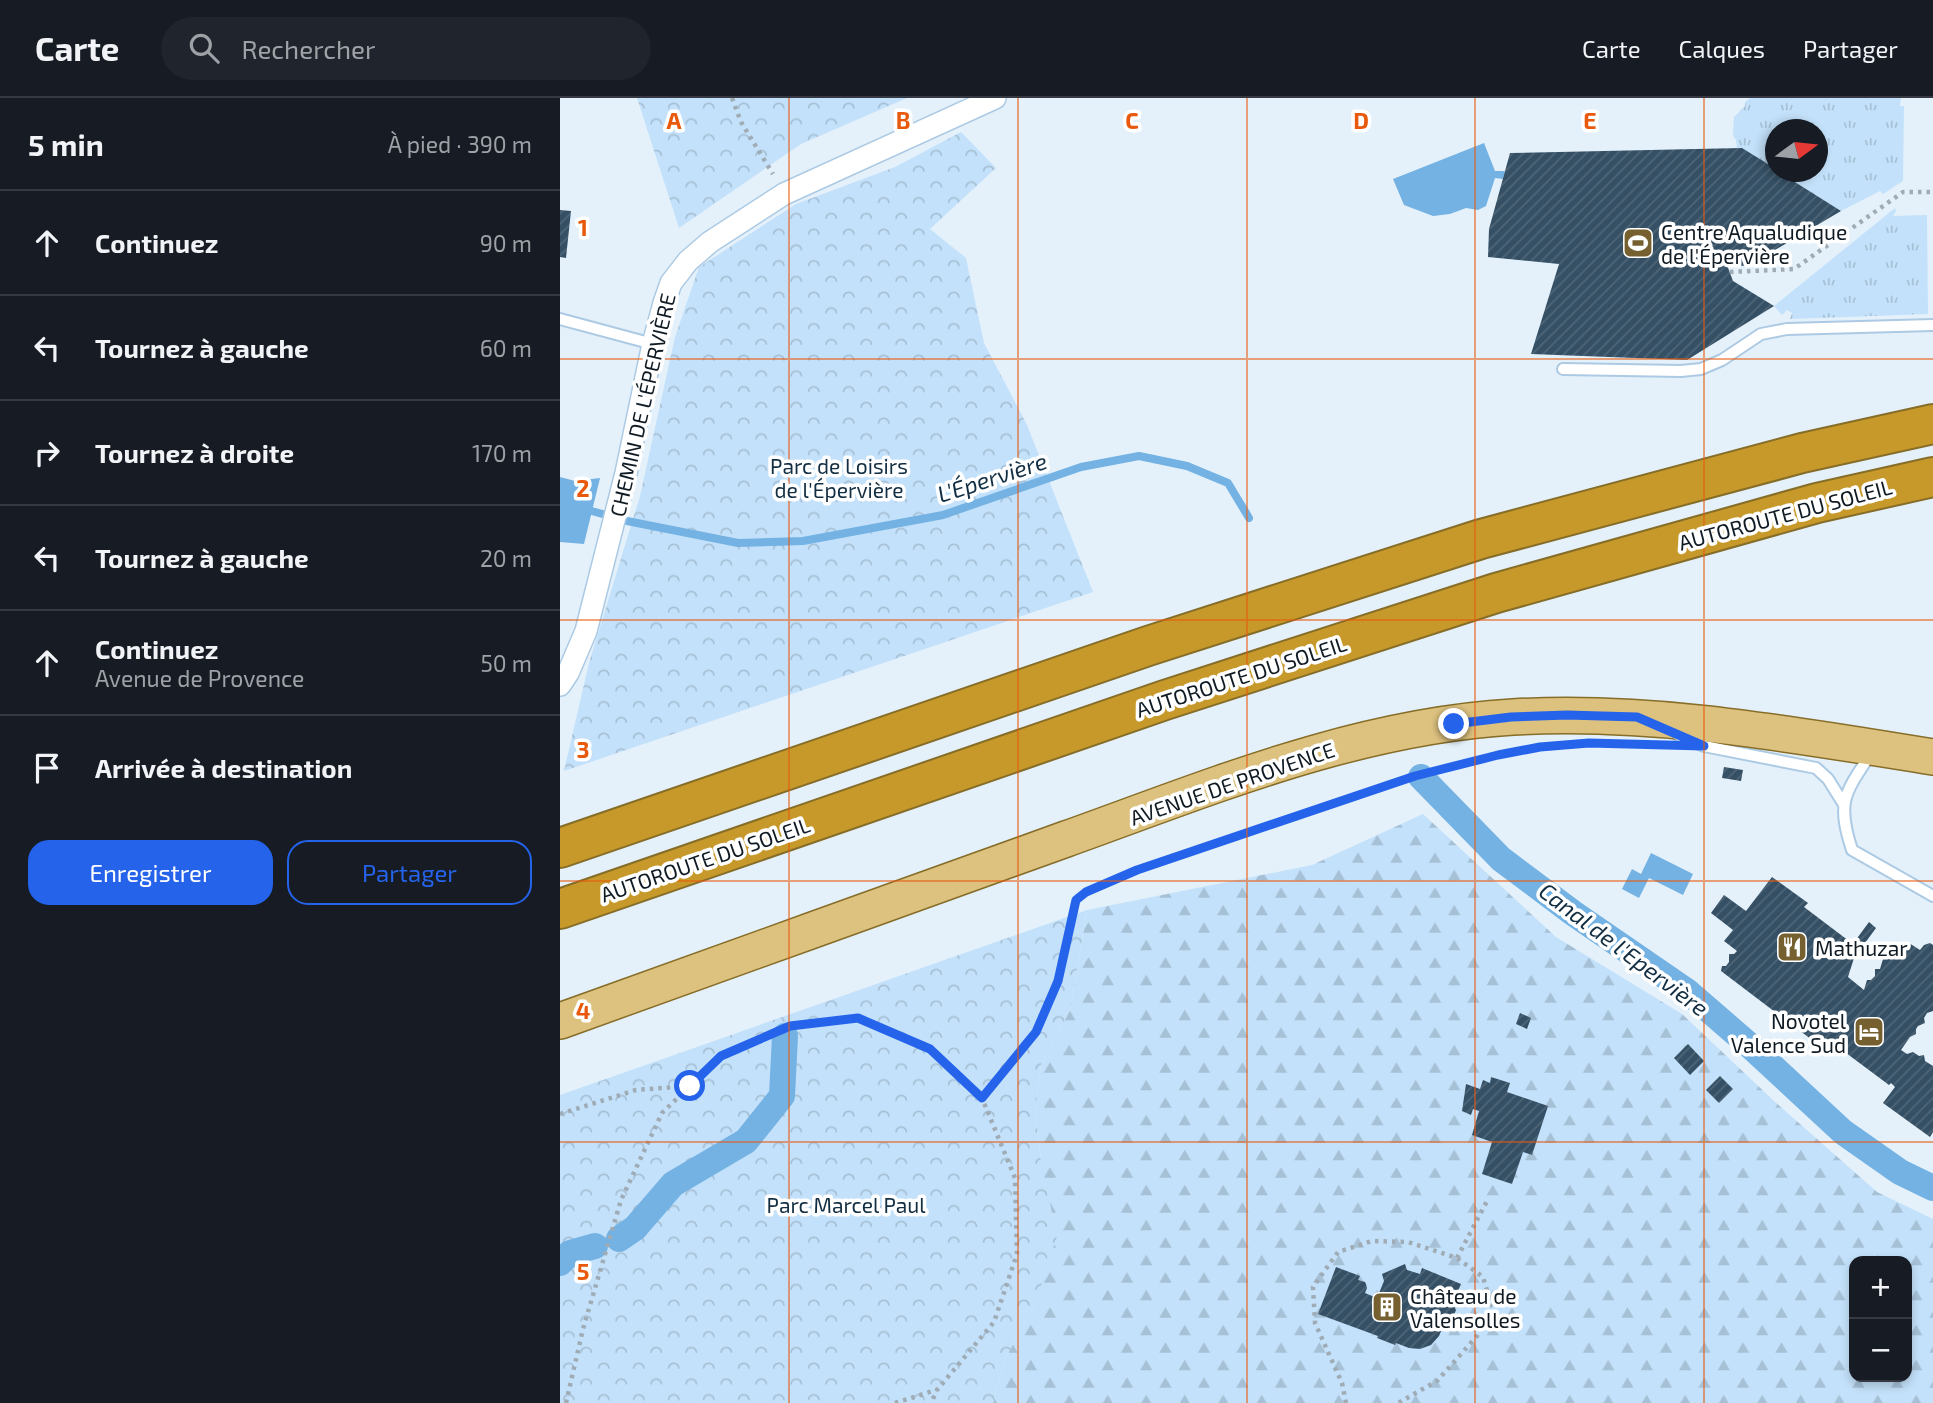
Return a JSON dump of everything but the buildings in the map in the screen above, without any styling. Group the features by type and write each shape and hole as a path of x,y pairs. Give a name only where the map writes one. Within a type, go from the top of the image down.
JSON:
{"highway":[{"path":"560,848 1135,650 1481,539 1802,453 1933,424"},
{"name":"AUTOROUTE DU SOLEIL","path":"560,909 1165,701 1496,593 1817,503 1933,477"}],"main road":[{"name":"AVENUE DE PROVENCE","path":"560,1021 1290,760 1405,730 1511,717 1637,717 1744,727 1933,757"}],"street":[{"name":"CHEMIN DE L'ÉPERVIÈRE","path":"560,685 586,631 626,473 653,344 671,283 688,261 710,242 785,194 995,98"}],"lane":[{"path":"560,319 653,344"},
{"path":"1563,369 1700,369 1723,360 1761,334 1787,329 1933,325"},
{"path":"1637,717 1704,746 1816,768 1828,779 1843,803"},
{"path":"1874,748 1843,803 1844,826 1852,850 1933,896"}],"path":[{"path":"732,98 741,122 785,194"},
{"path":"1730,272 1794,269 1903,192 1933,192"},
{"path":"982,1098 1036,1032 1058,981 1076,900 1086,892 1137,870 1415,776 1540,747"},
{"path":"566,1403 583,1329 621,1200 662,1113 721,1056 790,1026 858,1018 930,1049 982,1098 1015,1178 1017,1254 994,1322 937,1390 932,1403"},
{"path":"560,1114 636,1090 690,1086"},
{"path":"1457,1258 1487,1201"},
{"path":"1346,1403 1342,1382 1315,1323 1313,1287 1338,1252 1372,1241 1408,1242 1457,1258 1483,1277 1491,1304 1477,1336 1437,1381 1398,1403"},
{"path":"895,1403 937,1390"}],"green space":[{"path":"637,98 907,98 801,144 679,228"},
{"path":"1750,98 1901,98 1900,106 1904,106 1903,181 1883,194 1880,191 1841,211 1795,182 1828,182 1828,119 1765,119 1765,163 1737,148 1733,136 1734,117 1745,106 1745,102"},
{"name":"Parc de Loisirs de l'Épervière","path":"961,132 996,168 930,229 966,258 984,343 1027,425 1093,592 564,771 589,663 640,496 675,337 699,267 796,204 895,167"},
{"path":"1895,208 1893,216 1927,215 1928,314 1790,319 1792,313 1787,310 1782,315 1774,306"},
{"path":"1423,814 1556,937 1682,1014 1773,1100 1877,1192 1933,1219 1933,1403 993,1403 1005,1359 1036,1302 1041,1161 1035,1110 1041,1065 1070,1010 1087,910 1312,865"},
{"name":"Parc Marcel Paul","path":"1087,910 1070,1010 1041,1065 1035,1110 1041,1161 1057,1236 1036,1302 1005,1359 993,1403 560,1403 560,1095"}],"water":[{"path":"1484,143 1495,171 1505,171 1503,179 1495,178 1486,206 1478,210 1466,208 1433,216 1404,205 1393,179"},
{"path":"560,477 575,481 600,478 584,544 560,542"},
{"path":"1651,853 1693,874 1683,895 1649,878 1639,898 1622,889 1632,869 1641,874"}],"waterway":[{"name":"L'Épervière","path":"581,508 627,521 738,543 803,541 943,515 1081,467 1139,456 1187,466 1228,483 1249,518"},
{"name":"Canal de l'Epervière","path":"1421,777 1501,859 1573,913 1688,992 1843,1132 1900,1172 1933,1188"},
{"path":"619,1239 635,1228 673,1184 746,1141 782,1096 785,1036"},
{"path":"560,1263 570,1253 595,1246"}],"place":[{"name":"Centre Aqualudique de l'Épervière","path":"1638,243"},
{"name":"Mathuzar","path":"1792,947"},
{"name":"Novotel Valence Sud","path":"1869,1032"},
{"name":"Château de Valensolles","path":"1387,1307"}],"route":[{"path":"690,1086 721,1056 790,1026 858,1018 930,1049 982,1098 1036,1032 1058,981 1076,900 1086,892 1137,870 1415,776 1498,755 1540,747 1589,743 1704,746 1637,717 1511,717 1454,724"}]}
